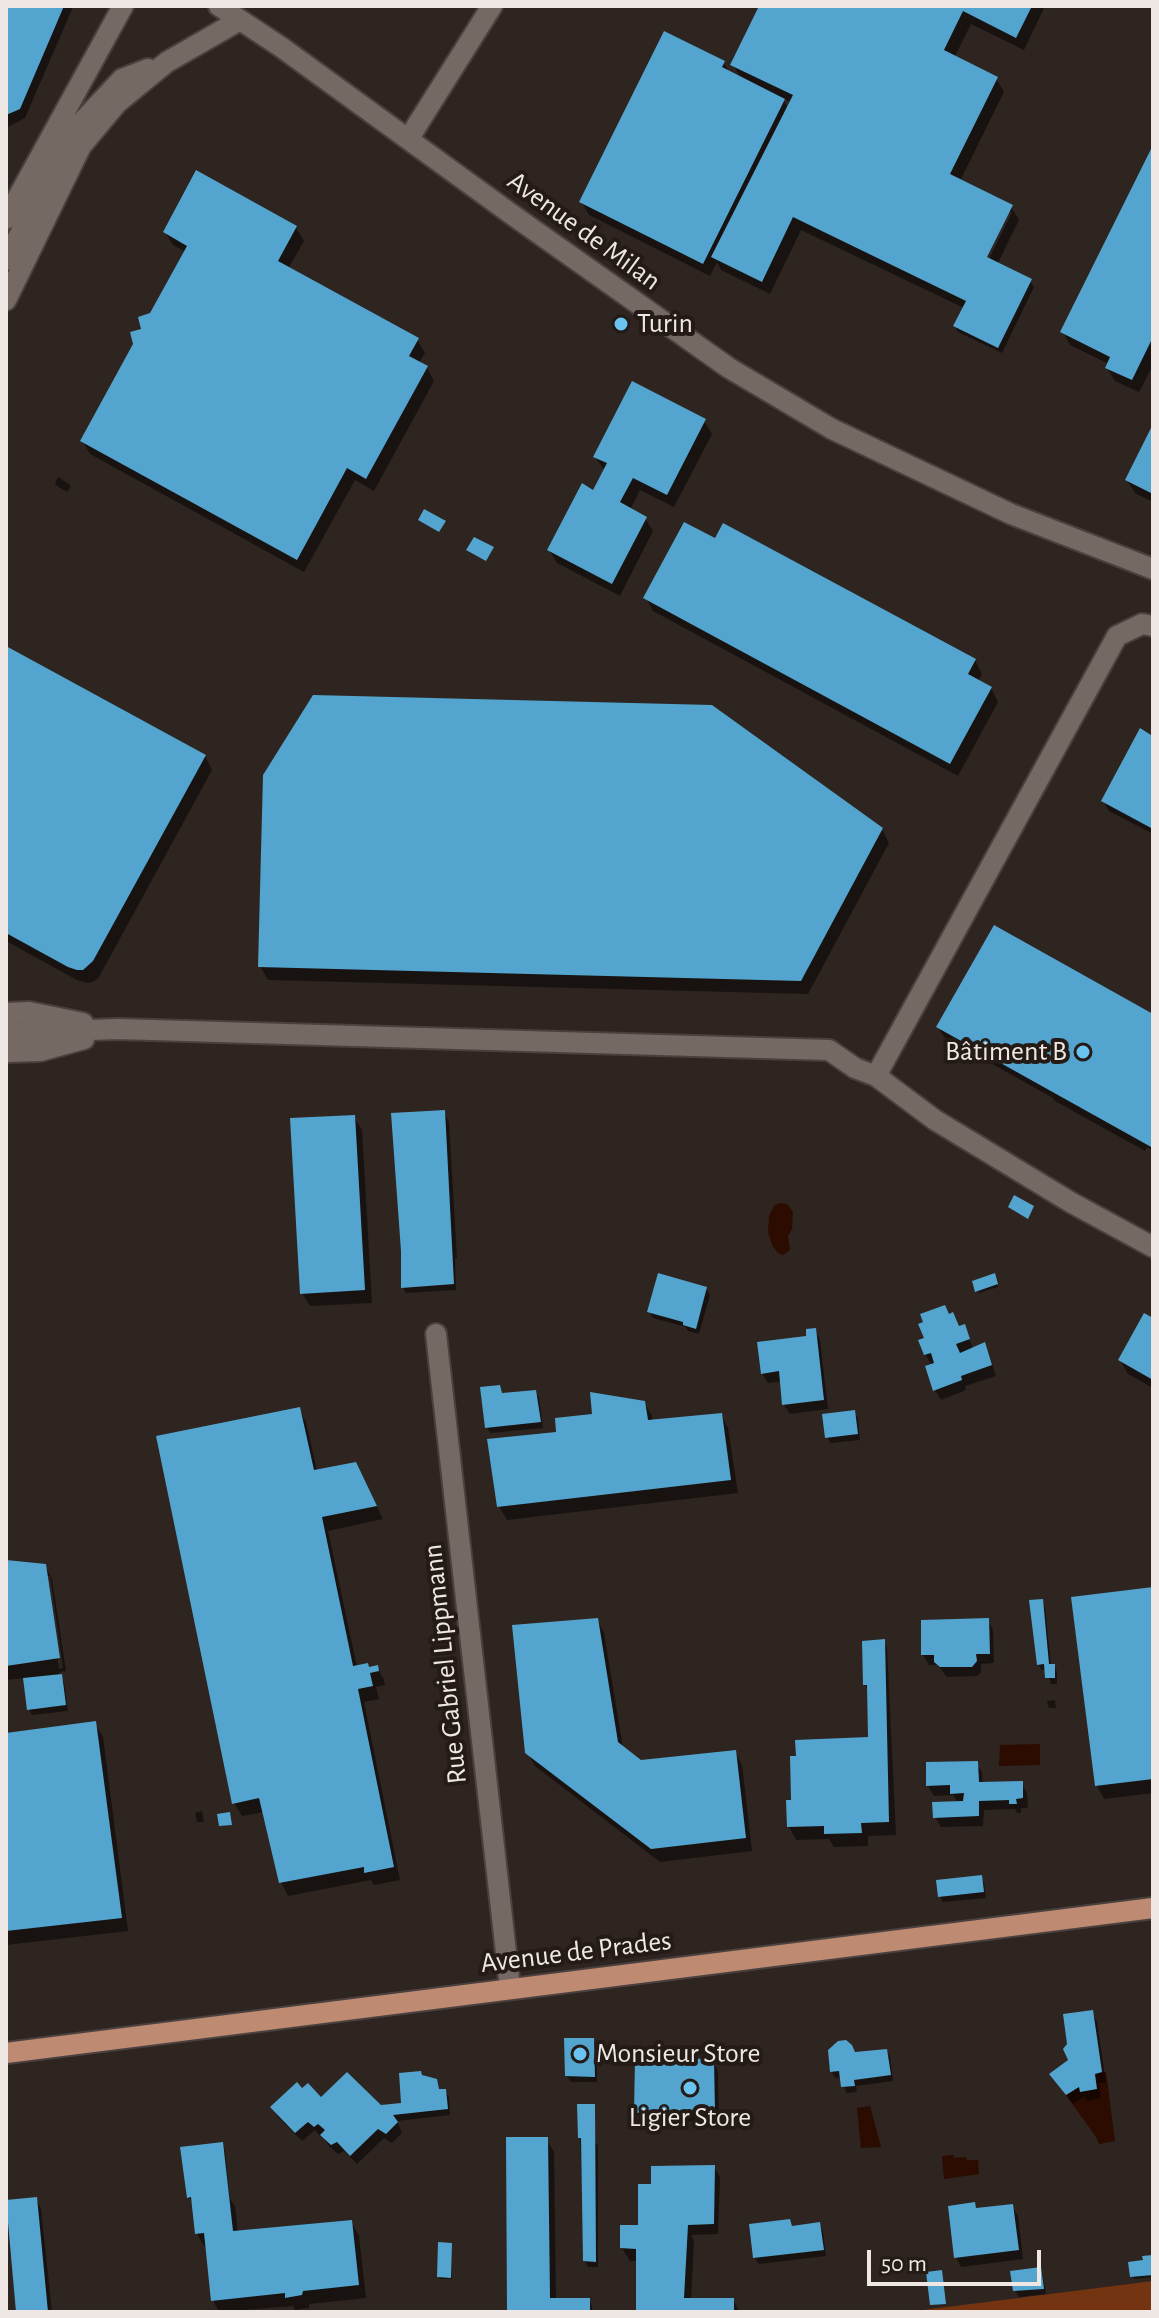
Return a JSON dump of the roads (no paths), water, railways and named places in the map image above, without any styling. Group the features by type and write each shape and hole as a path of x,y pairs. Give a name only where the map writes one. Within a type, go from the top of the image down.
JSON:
{"main road":[{"name":"Avenue de Prades","path":"6,2053 1153,1908"}],"street":[{"path":"6,219 123,6"},
{"name":"Avenue de Milan","path":"219,6 729,368 832,429 1011,514 1153,569"},
{"path":"409,138 492,6"},
{"path":"6,260 78,126 122,79 167,62 240,20"},
{"path":"6,300 81,146 117,103 167,62"},
{"path":"876,1076 1117,636 1142,624 1153,626"},
{"path":"6,1013 29,1012 118,1029"},
{"path":"6,1052 40,1051 118,1029"},
{"path":"6,1033 118,1029 829,1050 855,1068 876,1076 935,1120 1072,1203 1153,1247"},
{"name":"Rue Gabriel Lippmann","path":"436,1334 510,1988"}],"place":[{"name":"Turin","path":"621,324"},
{"name":"Bâtiment B","path":"1083,1052"},
{"name":"Monsieur Store","path":"580,2054"},
{"name":"Ligier Store","path":"690,2088"}]}
